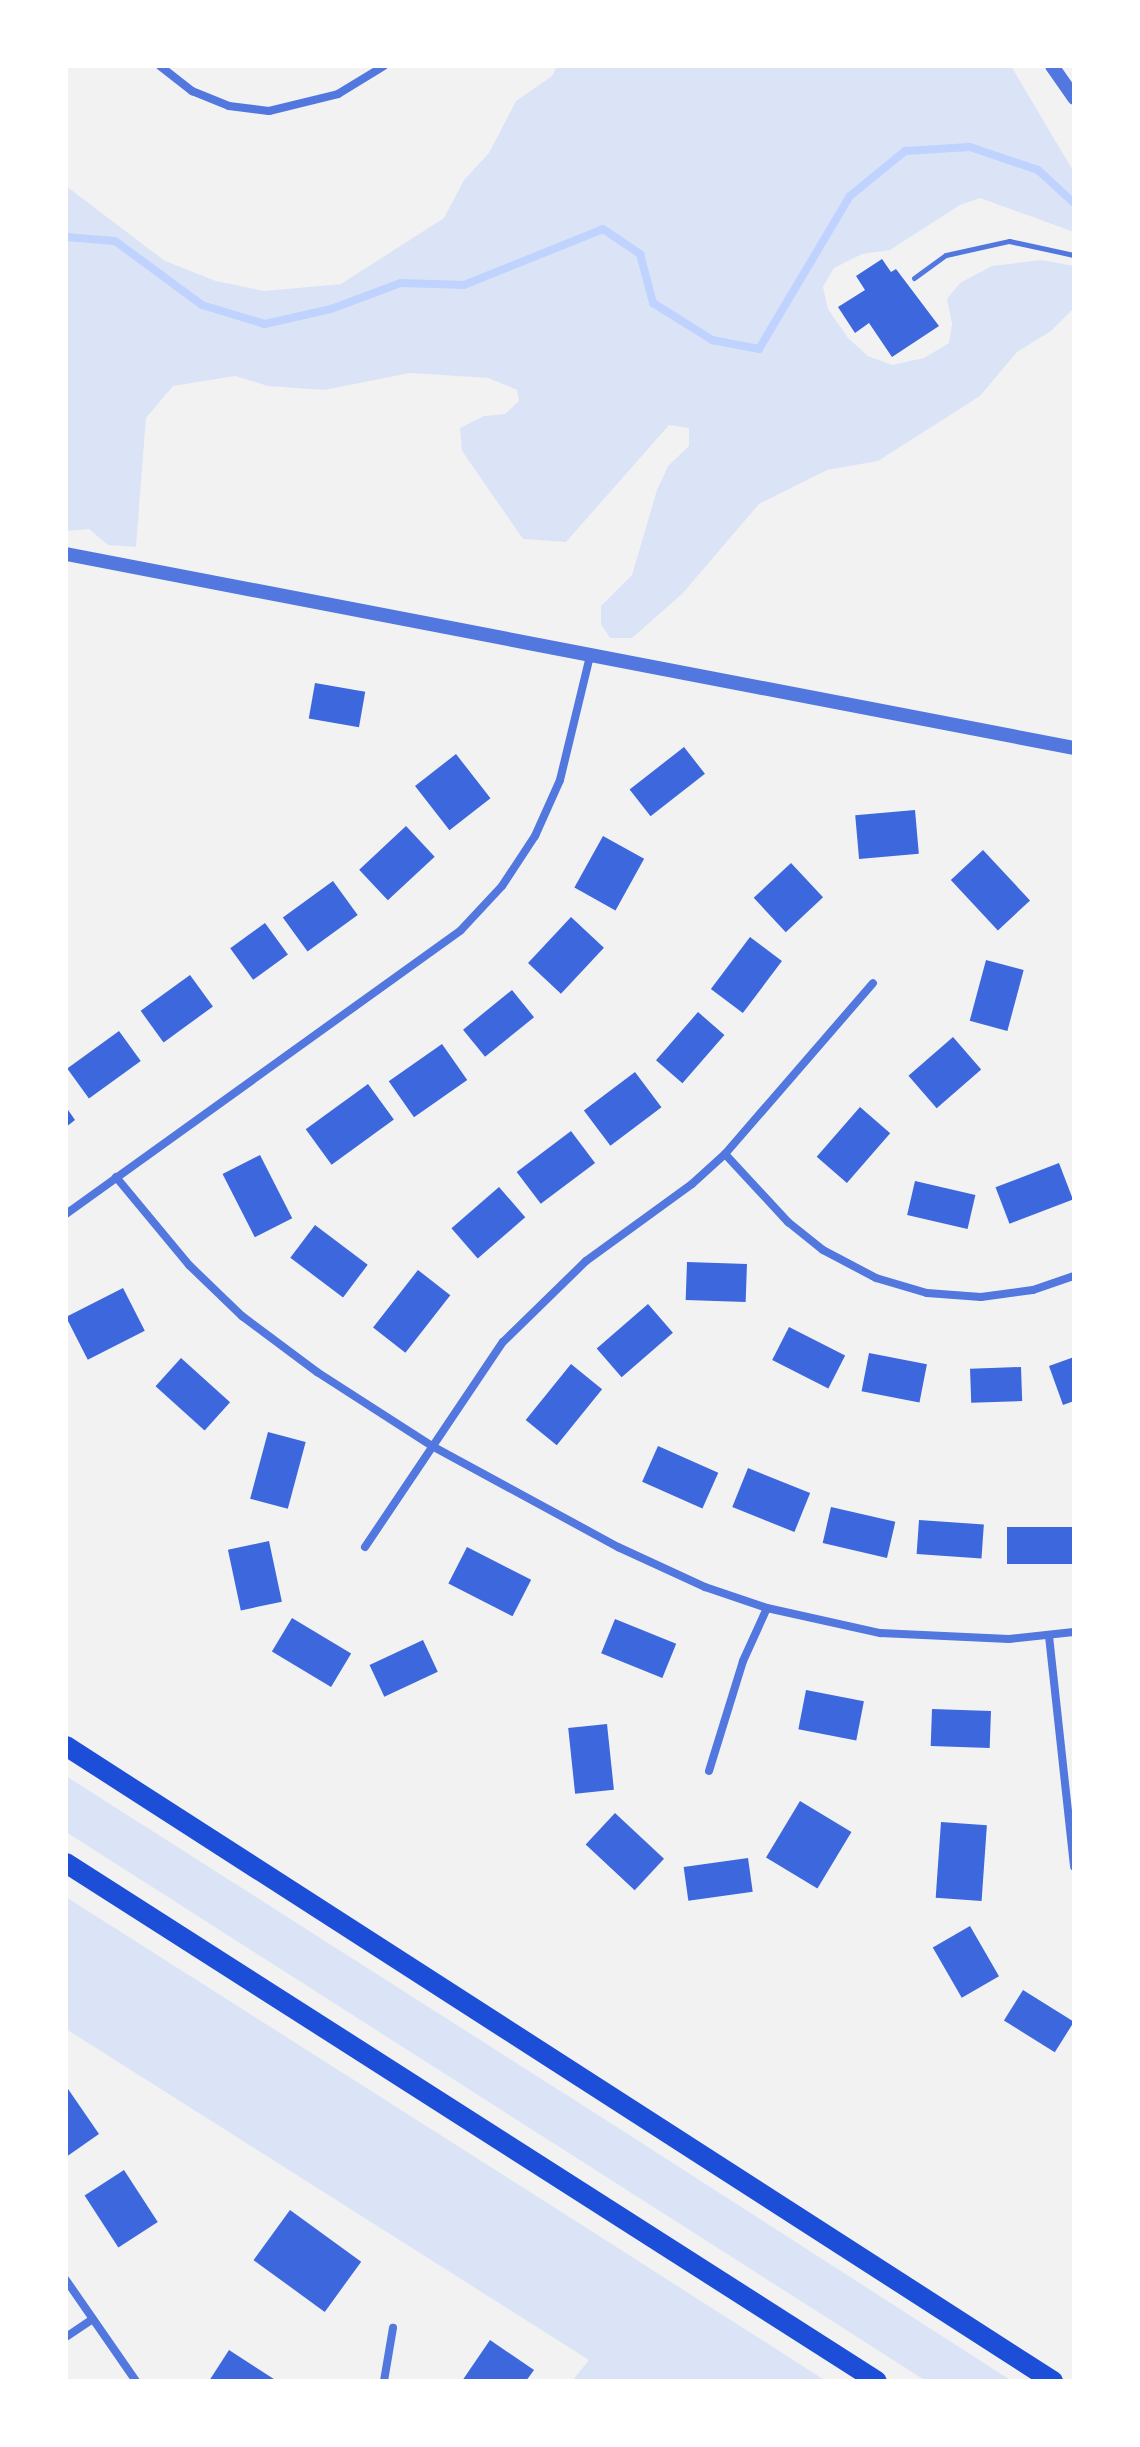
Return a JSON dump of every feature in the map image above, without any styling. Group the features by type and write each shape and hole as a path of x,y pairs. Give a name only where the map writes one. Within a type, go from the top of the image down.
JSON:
{"highway":[{"path":"66,1746 1053,2381"},
{"path":"66,1863 877,2381"}],"street":[{"path":"160,66 192,91 217,101 269,111 338,94 384,66"},
{"path":"1052,66 1074,98"},
{"path":"66,554 1074,748"},
{"path":"66,1214 430,955 502,886 535,836 560,780 590,656"},
{"path":"365,1547 503,1342 547,1295 725,1154 873,983"},
{"path":"725,1154 788,1222 823,1250 876,1278 927,1293 981,1297 1033,1290 1074,1276"},
{"path":"116,1177 189,1265 242,1316 317,1372 432,1446 618,1547 767,1608 880,1633 955,1639 1049,1636 1074,1632"},
{"path":"709,1771 743,1661 767,1608"},
{"path":"1049,1636 1074,1867"},
{"path":"66,2280 136,2381"},
{"path":"66,2337 93,2319"},
{"path":"384,2381 393,2328"}],"lane":[{"path":"914,278 946,255 1009,241 1074,255"}],"shaded area":[{"path":"557,66 1011,66 1074,172 1074,232 980,198 960,205 890,250 862,254 834,268 823,287 828,309 848,338 868,356 892,365 924,358 949,343 952,324 947,299 960,283 992,266 1042,260 1074,266 1074,308 1051,331 1017,352 980,396 878,461 827,470 759,504 683,593 632,638 610,638 601,624 601,606 632,575 657,490 668,466 689,446 689,428 669,425 566,542 523,539 462,451 460,428 484,416 505,414 519,401 517,390 488,378 410,373 324,390 268,386 235,376 173,386 146,418 136,547 108,545 89,529 66,531 66,186 165,261 216,281 264,291 341,284 444,218 464,180 489,153 516,101 552,76"},
{"path":"66,1776 1012,2381 926,2381 66,1832"},
{"path":"66,1897 826,2381 572,2381 589,2360 66,2029"}],"building":[{"path":"882,259 891,272 896,269 939,326 892,357 869,323 855,333 838,307 865,290 856,276"},
{"path":"315,683 365,692 359,727 309,718"},
{"path":"684,747 705,774 651,816 630,789"},
{"path":"456,754 490,798 450,830 415,786"},
{"path":"915,810 919,854 859,859 855,815"},
{"path":"406,826 435,857 388,900 359,870"},
{"path":"603,836 644,859 616,910 574,888"},
{"path":"983,850 1030,900 998,930 951,880"},
{"path":"791,863 823,897 786,932 754,898"},
{"path":"333,881 358,915 308,951 283,917"},
{"path":"571,917 604,948 561,994 528,963"},
{"path":"265,923 288,955 253,980 230,948"},
{"path":"750,937 782,961 743,1013 711,989"},
{"path":"986,960 1024,970 1007,1031 970,1021"},
{"path":"190,975 213,1007 164,1042 141,1011"},
{"path":"512,990 534,1017 485,1057 463,1030"},
{"path":"698,1012 724,1035 682,1083 656,1060"},
{"path":"119,1031 141,1061 89,1099 67,1069"},
{"path":"953,1037 981,1069 937,1108 908,1076"},
{"path":"442,1044 467,1080 414,1117 389,1081"},
{"path":"635,1072 661,1107 610,1146 584,1111"},
{"path":"368,1084 394,1120 332,1165 306,1129"},
{"path":"66,1107 75,1120 66,1127"},
{"path":"860,1107 890,1133 847,1183 817,1157"},
{"path":"571,1131 595,1163 541,1204 517,1172"},
{"path":"260,1155 292,1218 255,1237 223,1174"},
{"path":"1059,1163 1073,1199 1009,1224 996,1187"},
{"path":"915,1181 975,1195 968,1229 907,1215"},
{"path":"499,1187 525,1217 478,1259 451,1228"},
{"path":"315,1225 368,1265 343,1297 290,1258"},
{"path":"687,1262 747,1264 746,1302 686,1300"},
{"path":"418,1270 450,1295 405,1353 373,1328"},
{"path":"123,1288 145,1331 88,1360 66,1317"},
{"path":"648,1304 673,1333 622,1377 597,1349"},
{"path":"789,1327 845,1356 828,1389 772,1360"},
{"path":"869,1353 927,1364 919,1403 862,1391"},
{"path":"1074,1357 1074,1401 1063,1405 1049,1366"},
{"path":"181,1358 230,1402 205,1430 156,1386"},
{"path":"571,1364 602,1389 557,1445 526,1420"},
{"path":"1021,1367 1022,1401 971,1403 970,1369"},
{"path":"268,1432 306,1442 288,1509 250,1499"},
{"path":"658,1446 718,1473 702,1508 642,1482"},
{"path":"748,1468 810,1493 794,1532 732,1507"},
{"path":"831,1507 895,1522 887,1558 823,1543"},
{"path":"919,1520 984,1525 981,1558 917,1554"},
{"path":"1007,1527 1074,1527 1074,1564 1007,1564"},
{"path":"269,1541 282,1602 241,1610 228,1550"},
{"path":"467,1547 531,1580 513,1616 448,1584"},
{"path":"292,1618 351,1654 331,1687 272,1651"},
{"path":"615,1619 676,1644 662,1678 601,1653"},
{"path":"423,1640 438,1672 384,1697 370,1665"},
{"path":"806,1690 864,1701 856,1741 798,1729"},
{"path":"932,1709 991,1711 990,1748 931,1746"},
{"path":"607,1724 614,1790 575,1794 568,1728"},
{"path":"800,1801 851,1832 817,1888 766,1858"},
{"path":"615,1813 664,1859 635,1890 586,1844"},
{"path":"941,1822 987,1825 982,1901 936,1898"},
{"path":"748,1858 753,1892 688,1901 684,1867"},
{"path":"970,1926 999,1976 962,1998 933,1947"},
{"path":"1023,1990 1074,2022 1055,2052 1004,2021"},
{"path":"66,2086 99,2134 66,2157"},
{"path":"124,2170 158,2222 118,2248 85,2196"},
{"path":"290,2210 361,2262 325,2312 254,2260"},
{"path":"490,2340 534,2370 526,2381 462,2381"},
{"path":"229,2350 277,2381 209,2381"}],"waterway":[{"path":"66,237 115,241 202,305 265,324 331,309 401,283 464,285 603,229 640,254 653,303 712,340 759,349 850,196 905,151 970,147 1038,170 1074,203"}]}
